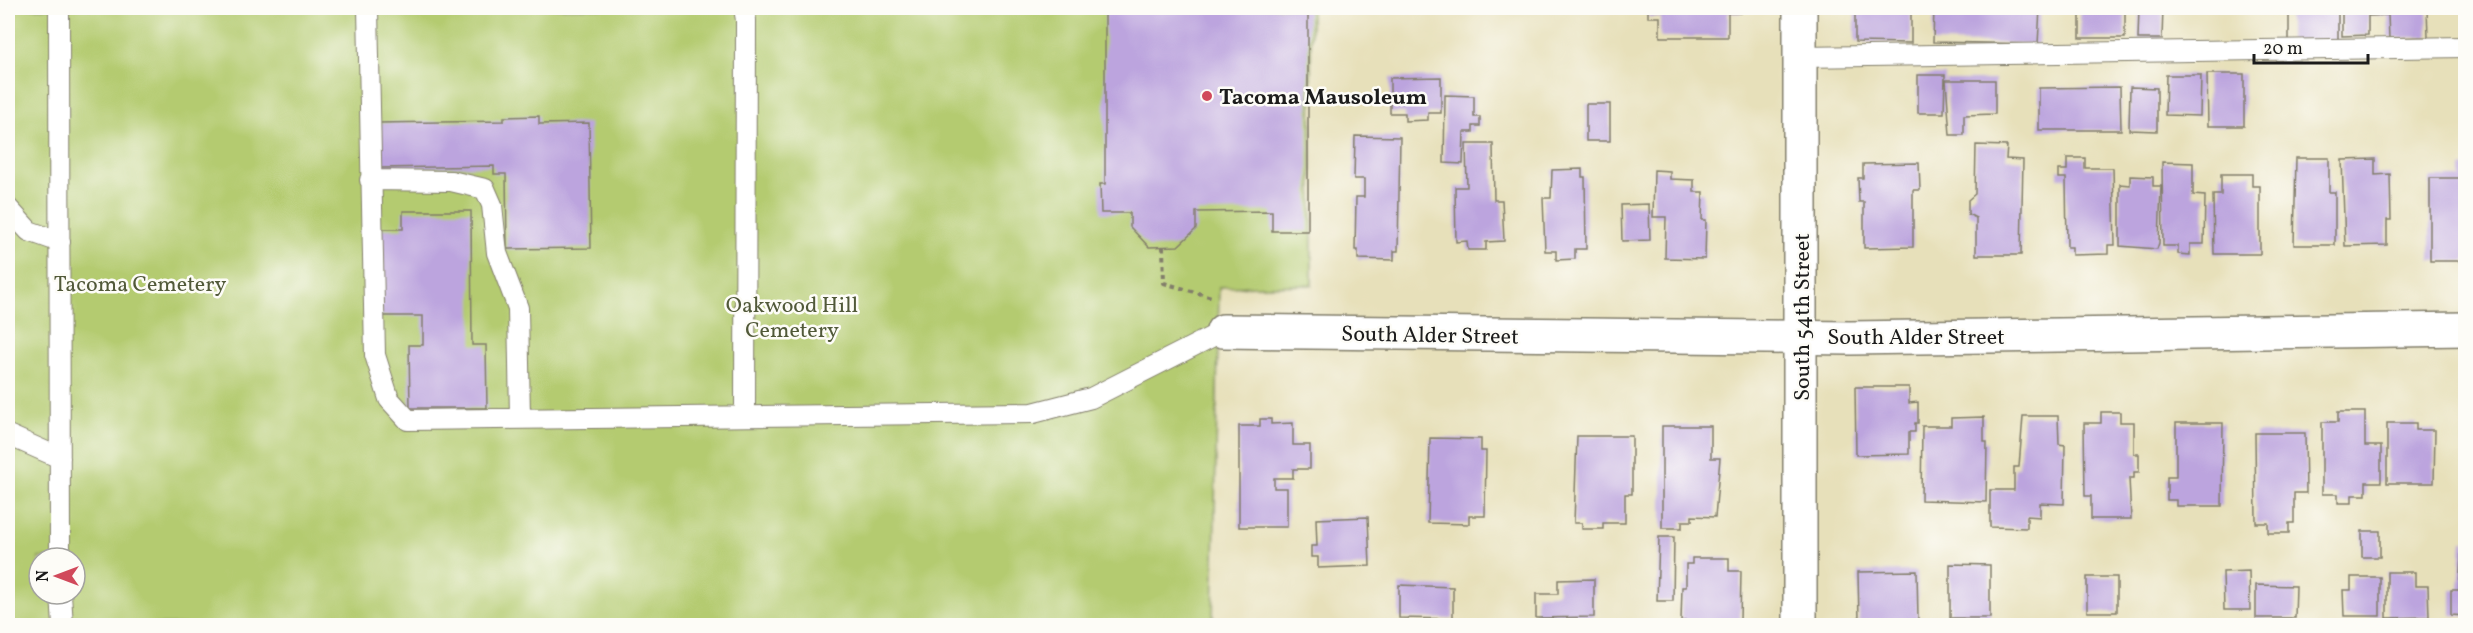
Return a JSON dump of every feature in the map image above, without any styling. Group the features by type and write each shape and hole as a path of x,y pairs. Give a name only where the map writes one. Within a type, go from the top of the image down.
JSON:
{"street":[{"name":"South 54th Street","path":"1800,8 1802,336 1800,626"},
{"name":"South Alder Street","path":"1223,331 1802,336 2466,329"}],"lane":[{"path":"59,8 60,546"},
{"path":"368,8 375,355 389,399 408,420 1033,413 1091,398 1223,331"},
{"path":"744,8 745,416"},
{"path":"1800,57 2466,47"},
{"path":"370,180 451,181 485,189 492,205 497,253 518,308 520,418"},
{"path":"8,208 29,231 60,242"},
{"path":"8,435 60,458"},
{"path":"62,606 63,626"}],"path":[{"path":"1162,246 1164,283 1216,298"}],"green space":[{"name":"Oakwood Hill Cemetery","path":"8,8 1311,8 1312,285 1219,287 1213,625 8,625"}],"building":[{"name":"Tacoma Mausoleum","path":"1105,8 1308,8 1308,231 1272,231 1272,211 1196,212 1196,229 1178,246 1149,247 1130,227 1130,213 1101,213 1100,184 1105,184"},
{"path":"1648,8 1740,8 1741,13 1728,13 1728,37 1660,37 1660,17 1648,17"},
{"path":"1855,8 1911,8 1911,43 1855,42"},
{"path":"1934,8 2040,8 2038,44 1933,42"},
{"path":"2080,8 2125,8 2125,38 2080,38"},
{"path":"2139,8 2163,8 2162,39 2138,39"},
{"path":"2289,8 2338,8 2338,41 2289,42"},
{"path":"2342,8 2427,8 2428,37 2389,38 2388,15 2368,16 2368,35 2342,36"},
{"path":"2207,74 2244,74 2244,126 2208,126"},
{"path":"1918,75 1945,75 1944,113 1918,113"},
{"path":"2166,75 2201,75 2200,116 2165,115"},
{"path":"1441,77 1441,113 1428,113 1428,120 1405,121 1405,113 1390,113 1390,78"},
{"path":"1946,80 1995,80 1995,114 1964,115 1964,135 1950,135"},
{"path":"2120,87 2121,130 2039,130 2039,88"},
{"path":"2130,87 2157,88 2157,131 2129,130"},
{"path":"1445,95 1474,96 1474,117 1480,117 1480,126 1473,126 1473,132 1464,132 1463,164 1444,163"},
{"path":"1586,104 1610,104 1610,141 1586,141"},
{"path":"539,116 539,124 589,123 591,248 507,249 506,174 494,174 494,166 379,168 377,123 504,121 504,117"},
{"path":"1355,136 1400,137 1398,251 1394,251 1394,260 1358,259 1358,250 1355,250 1356,197 1364,197 1364,179 1354,179"},
{"path":"1466,144 1493,144 1494,200 1502,200 1504,241 1486,242 1486,250 1468,250 1467,241 1456,242 1455,187 1467,187"},
{"path":"1976,145 2007,146 2006,159 2023,160 2021,255 1976,255 1976,218 1968,214 1968,200 1975,194"},
{"path":"2067,158 2085,158 2085,168 2113,168 2115,245 2108,245 2108,254 2072,255 2072,247 2067,247 2066,178 2058,178 2058,170 2067,170"},
{"path":"2296,158 2329,158 2329,192 2335,192 2335,245 2294,245"},
{"path":"2375,159 2375,175 2390,174 2391,220 2387,220 2387,245 2345,246 2342,160"},
{"path":"2162,162 2193,163 2193,195 2205,196 2204,244 2190,244 2190,255 2178,254 2178,246 2163,246"},
{"path":"1919,163 1920,190 1913,190 1913,247 1864,248 1864,202 1859,202 1858,178 1863,178 1863,164"},
{"path":"2466,167 2466,261 2430,261 2430,178 2461,178 2461,168"},
{"path":"1582,169 1582,177 1585,177 1586,249 1575,249 1575,259 1556,260 1556,251 1545,251 1543,198 1551,198 1552,170"},
{"path":"1654,170 1670,171 1670,179 1694,180 1694,192 1703,192 1702,220 1706,220 1705,259 1665,258 1666,217 1653,217"},
{"path":"2221,174 2252,174 2252,186 2260,186 2260,254 2214,254 2213,195 2221,195"},
{"path":"2130,176 2153,177 2153,186 2161,186 2157,249 2120,246 2120,184 2130,185"},
{"path":"1649,204 1650,240 1622,241 1621,205"},
{"path":"403,211 471,211 472,345 486,345 487,408 410,408 409,345 423,345 423,316 381,316 377,229 403,229"},
{"path":"1855,387 1909,387 1909,403 1918,402 1918,423 1915,423 1915,432 1909,432 1909,454 1856,455"},
{"path":"2101,412 2120,412 2120,422 2134,422 2134,454 2139,454 2139,472 2134,472 2134,478 2129,478 2131,519 2091,519 2091,496 2085,496 2084,423 2101,423"},
{"path":"2338,412 2365,412 2365,446 2381,446 2381,482 2366,482 2366,495 2352,495 2352,503 2338,503 2338,494 2322,494 2322,422 2338,422"},
{"path":"2023,416 2058,416 2059,444 2065,445 2064,504 2040,503 2040,517 2027,516 2027,528 1990,527 1990,490 2014,490 2014,467 2019,467"},
{"path":"1984,417 1984,442 1987,442 1986,502 1921,500 1922,426 1951,426 1951,418"},
{"path":"1260,419 1271,419 1271,424 1293,423 1293,445 1310,445 1310,469 1293,469 1293,478 1274,478 1274,488 1287,488 1287,527 1239,527 1239,426 1260,426"},
{"path":"2176,423 2223,423 2222,506 2176,506 2176,500 2167,500 2167,477 2176,477"},
{"path":"2387,423 2416,423 2416,430 2435,430 2434,483 2387,483"},
{"path":"1662,426 1711,426 1711,458 1720,458 1715,517 1692,516 1692,521 1682,521 1682,528 1662,528"},
{"path":"2255,433 2305,433 2306,493 2294,493 2294,523 2289,523 2289,533 2268,533 2268,523 2256,523"},
{"path":"1577,436 1632,436 1632,494 1625,494 1625,523 1603,523 1603,529 1582,529 1582,523 1574,523"},
{"path":"1430,438 1481,439 1481,451 1486,451 1485,516 1469,516 1469,524 1428,523"},
{"path":"1368,517 1370,566 1318,568 1318,557 1311,557 1311,546 1317,546 1316,519"},
{"path":"2362,531 2380,531 2380,557 2362,557"},
{"path":"1659,537 1674,537 1673,601 1657,601"},
{"path":"2462,541 2466,541 2466,616 2451,615 2451,590 2459,590"},
{"path":"1692,558 1729,558 1729,571 1741,571 1740,622 1681,621 1682,587 1686,587 1686,564 1692,564"},
{"path":"1950,564 1990,565 1990,618 1950,618"},
{"path":"1917,571 1918,620 1859,621 1858,572"},
{"path":"2249,571 2250,610 2224,610 2223,572"},
{"path":"2387,572 2415,572 2415,586 2428,586 2429,617 2387,618"},
{"path":"2087,577 2117,577 2117,612 2087,612"},
{"path":"2351,577 2380,577 2380,616 2344,616 2343,590 2351,590"},
{"path":"1594,579 1594,617 1536,618 1536,594 1558,594 1558,580"},
{"path":"1399,585 1453,587 1453,619 1399,618"},
{"path":"2256,585 2296,586 2295,618 2256,618"}],"place":[{"name":"Tacoma Mausoleum","path":"1207,96"}],"park label":[{"name":"Tacoma Cemetery","path":"140,283"}]}
